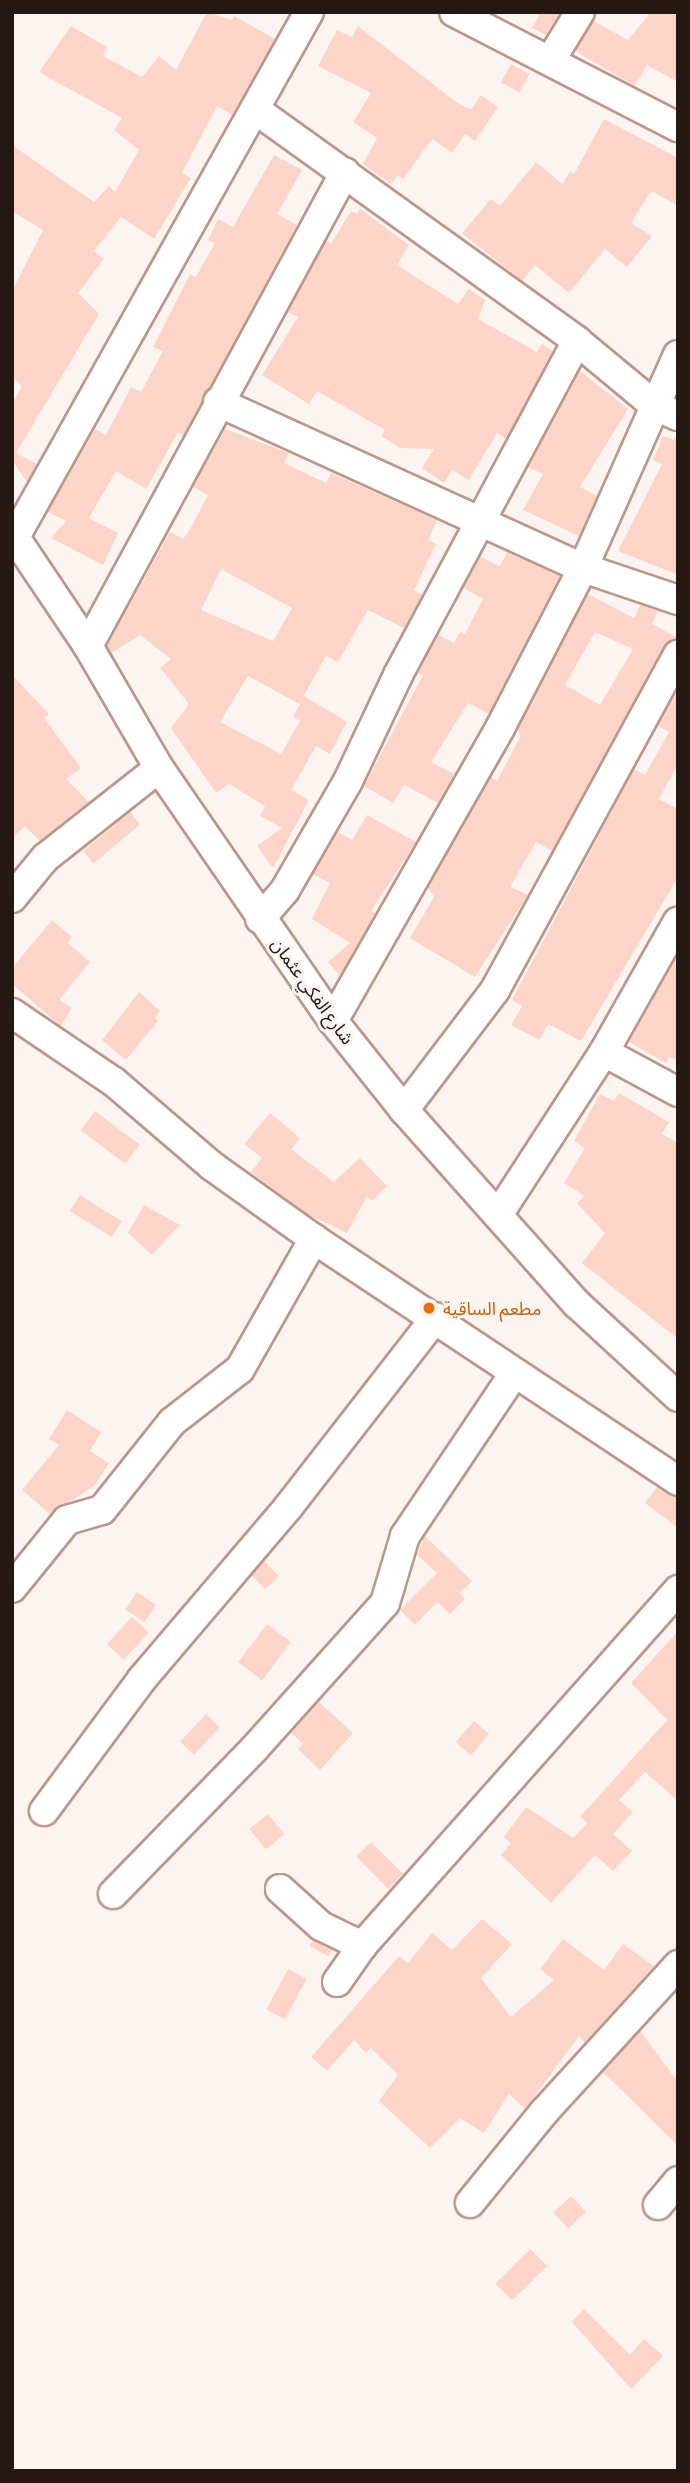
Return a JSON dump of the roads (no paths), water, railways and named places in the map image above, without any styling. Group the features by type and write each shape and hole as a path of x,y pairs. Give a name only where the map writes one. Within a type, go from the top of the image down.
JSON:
{"street":[{"path":"454,12 678,127"},
{"path":"550,61 580,12"},
{"path":"13,535 256,110 308,13"},
{"path":"256,110 577,341 666,411"},
{"path":"88,646 345,172"},
{"path":"260,919 285,890 348,781 480,520 577,341"},
{"path":"334,1021 500,728 666,411 678,355"},
{"path":"218,402 583,568 678,600"},
{"name":"شارع الفكي عثمان","path":"13,535 88,646 159,768 260,919 334,1021 404,1110 578,1304 674,1386"},
{"path":"404,1110 495,990 678,655"},
{"path":"12,898 46,858 159,768"},
{"path":"498,1215 604,1052 678,921"},
{"path":"12,1013 114,1082 212,1166 314,1239 436,1317 514,1374 678,1481"},
{"path":"604,1052 678,1092"},
{"path":"12,1588 66,1520 102,1510 172,1422 240,1369 314,1239"},
{"path":"44,1811 142,1679 289,1506 436,1317"},
{"path":"113,1894 254,1749 385,1603 405,1536 514,1374"},
{"path":"337,1982 362,1946 678,1590"},
{"path":"280,1889 321,1926 362,1946"},
{"path":"470,2203 544,2112 678,1965"},
{"path":"658,2205 678,2181"}],"place":[{"name":"مطعم الساقية","path":"429,1308"}]}
